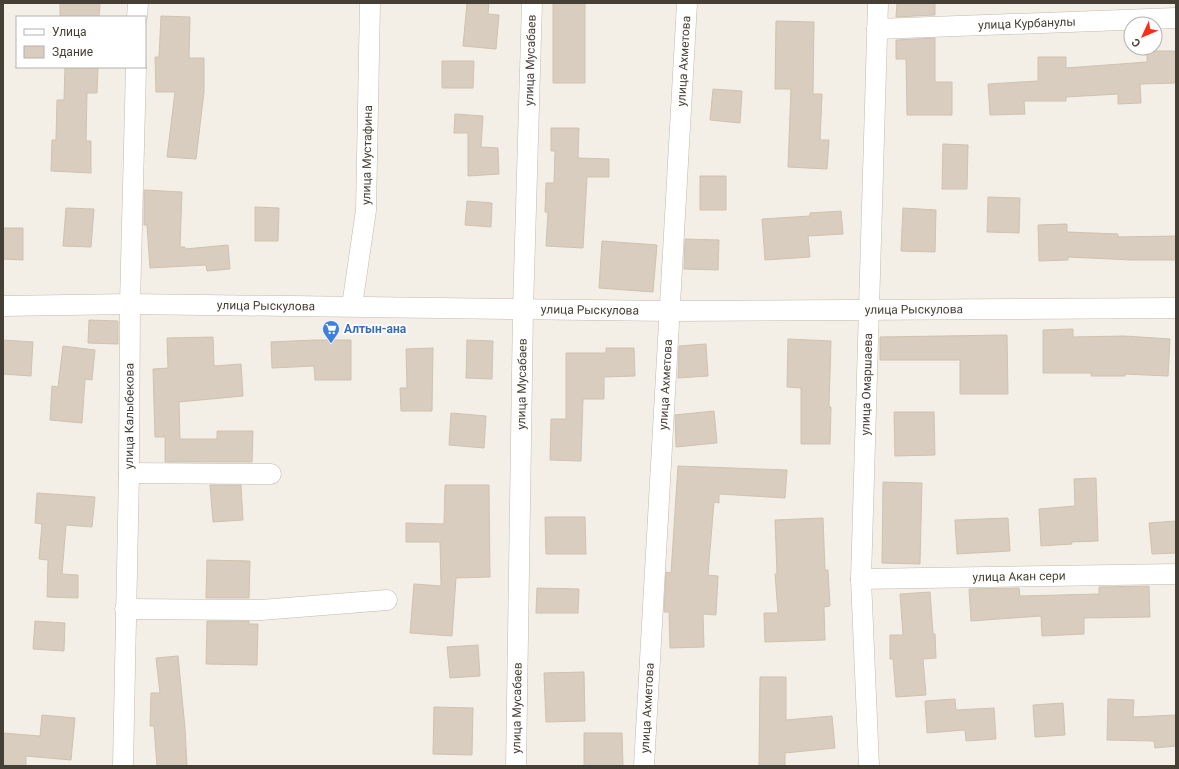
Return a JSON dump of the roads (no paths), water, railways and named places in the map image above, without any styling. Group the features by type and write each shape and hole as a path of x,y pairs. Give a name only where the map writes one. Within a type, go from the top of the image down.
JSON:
{"street":[{"path":"138,3 138,16"},
{"name":"улица Мустафина","path":"352,306 366,210 370,3"},
{"name":"улица Мусабаев","path":"516,766 523,310 532,3"},
{"name":"улица Ахметова","path":"644,766 687,3"},
{"name":"улица Омаршаева","path":"869,766 861,579 878,3"},
{"name":"улица Курбанулы","path":"877,29 1176,18"},
{"name":"улица Калыбекова","path":"123,766 125,609 129,473 130,304 136,68"},
{"name":"улица Рыскулова","path":"3,306 130,304 669,311 1176,308"},
{"path":"129,473 270,474"},
{"name":"улица Акан сери","path":"861,579 1176,574"},
{"path":"125,609 261,610 388,600"}],"place":[{"name":"Алтын-ана","path":"331,344"}]}
